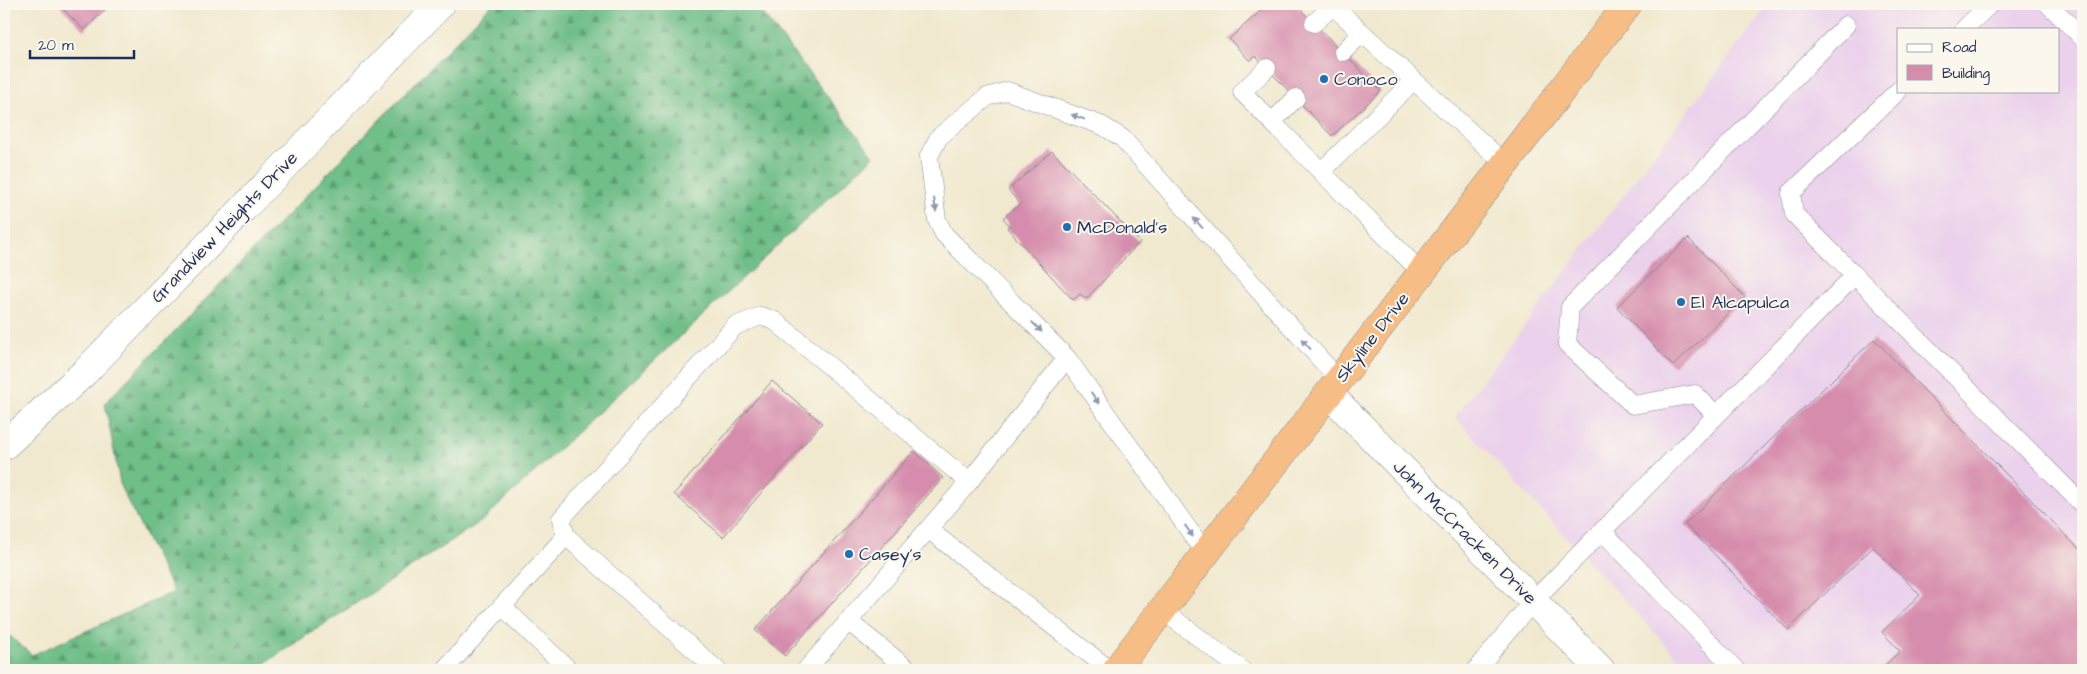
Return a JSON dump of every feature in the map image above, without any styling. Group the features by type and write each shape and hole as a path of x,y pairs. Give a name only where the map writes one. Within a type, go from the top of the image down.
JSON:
{"highway":[{"name":"Skyline Drive","path":"1116,670 1628,4"}],"street":[{"name":"Grandview Heights Drive","path":"4,446 85,372 441,4"},
{"name":"John McCracken Drive","path":"1334,387 1533,601 1601,670"}],"lane":[{"path":"1965,28 1990,4"},
{"path":"2048,4 2083,38"},
{"path":"1314,23 1333,6 1505,164"},
{"path":"1716,416 1695,394 1633,405 1567,344 1570,307 1846,25"},
{"path":"1343,52 1362,33"},
{"path":"1267,68 1242,92 1422,273"},
{"path":"1321,172 1413,81"},
{"path":"1206,554 1067,358 944,234 937,220 928,156 939,138 987,97 1007,91 1103,126 1122,138 1334,387"},
{"path":"1897,92 1791,193 1794,214 2083,505"},
{"path":"1272,122 1296,98"},
{"path":"1476,670 1533,601 1855,275"},
{"path":"717,670 566,536 561,519 736,326 760,316 775,321 969,482"},
{"path":"806,670 929,530 1067,358"},
{"path":"929,530 1110,670"},
{"path":"1602,531 1736,670"},
{"path":"444,670 566,536"},
{"path":"502,606 569,670"},
{"path":"1162,610 1242,670"},
{"path":"849,622 909,670"}],"shaded area":[{"path":"1769,4 2083,4 2083,670 1689,670 1455,417"}],"green space":[{"path":"492,4 755,4 874,156 483,520 254,670 4,670 4,631 32,655 174,592 121,488 105,403"}],"building":[{"path":"58,4 111,4 84,30"},
{"name":"Conoco","path":"1268,4 1295,4 1381,91 1332,136 1255,56 1250,61 1229,39"},
{"name":"McDonald's","path":"1052,151 1140,242 1086,299 1080,294 1073,300 1007,228 1009,225 1003,218 1020,204 1008,190"},
{"name":"El Alcapulca","path":"1688,238 1745,297 1673,366 1617,307"},
{"path":"1874,339 2083,553 2083,670 1880,670 1900,651 1882,632 1920,595 1873,547 1788,630 1685,524"},
{"path":"772,381 822,423 723,537 674,494"},
{"name":"Casey's","path":"914,451 943,478 785,656 755,630"}],"place":[{"name":"Conoco","path":"1324,79"},
{"name":"McDonald's","path":"1067,227"},
{"name":"El Alcapulca","path":"1681,302"},
{"name":"Casey's","path":"849,554"}]}
